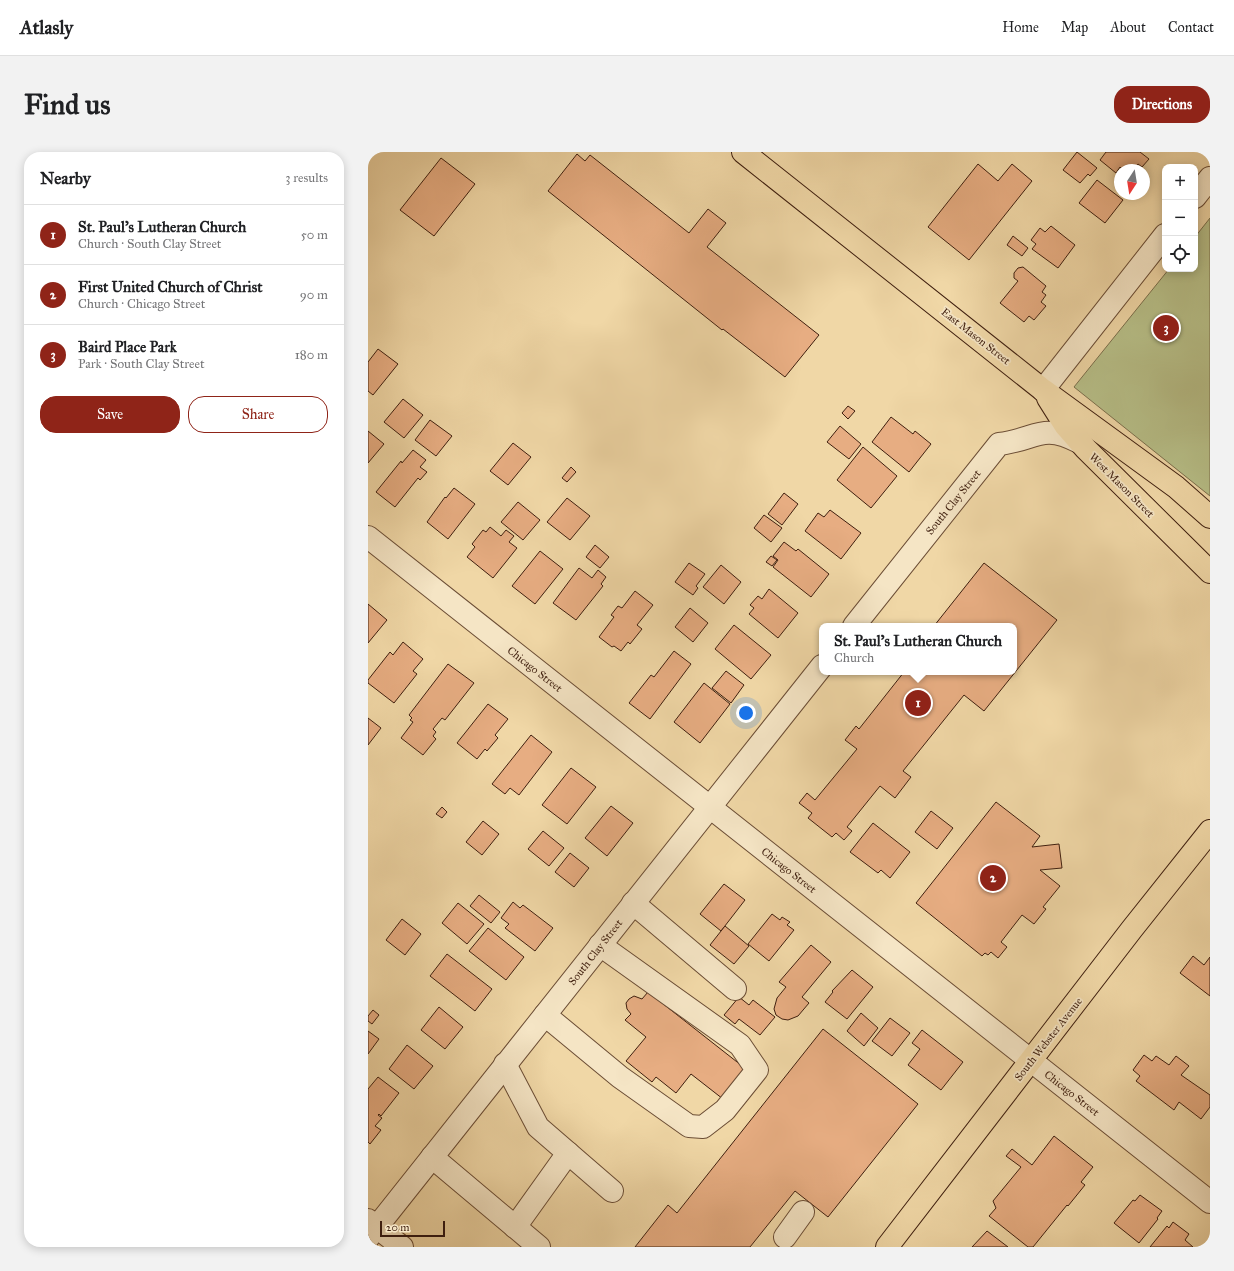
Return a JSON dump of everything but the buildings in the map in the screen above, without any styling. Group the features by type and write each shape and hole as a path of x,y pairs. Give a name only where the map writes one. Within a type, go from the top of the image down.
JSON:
{"main road":[{"name":"East Mason Street","path":"743,152 1044,390 1176,487 1210,517"},
{"name":"West Mason Street","path":"1044,390 1061,420 1080,442 1210,572"},
{"name":"South Webster Avenue","path":"887,1247 1132,929 1210,831"}],"street":[{"path":"1198,193 1210,178"},
{"path":"1044,390 1164,236"},
{"name":"South Clay Street","path":"856,623 999,444 1017,441 1044,432 1062,434 1080,442"},
{"name":"Chicago Street","path":"368,537 1210,1202"},
{"name":"South Clay Street","path":"371,1228 432,1157 819,670"},
{"path":"633,904 735,989"},
{"path":"545,1015 620,1077 689,1126 703,1127 725,1110 757,1070 740,1045 600,945"},
{"path":"505,1064 538,1128 612,1191"},
{"path":"515,1227 568,1154"},
{"path":"432,1157 539,1247"},
{"path":"786,1244 803,1212"},
{"path":"371,1228 402,1247"}],"green space":[{"path":"1210,218 1210,496 1074,387 1167,272 1198,272 1198,233"}],"place":[{"name":"Baird Place Park","path":"1166,328"},
{"name":"St. Paul's Lutheran Church","path":"918,703"},
{"name":"First United Church of Christ","path":"993,878"}]}
